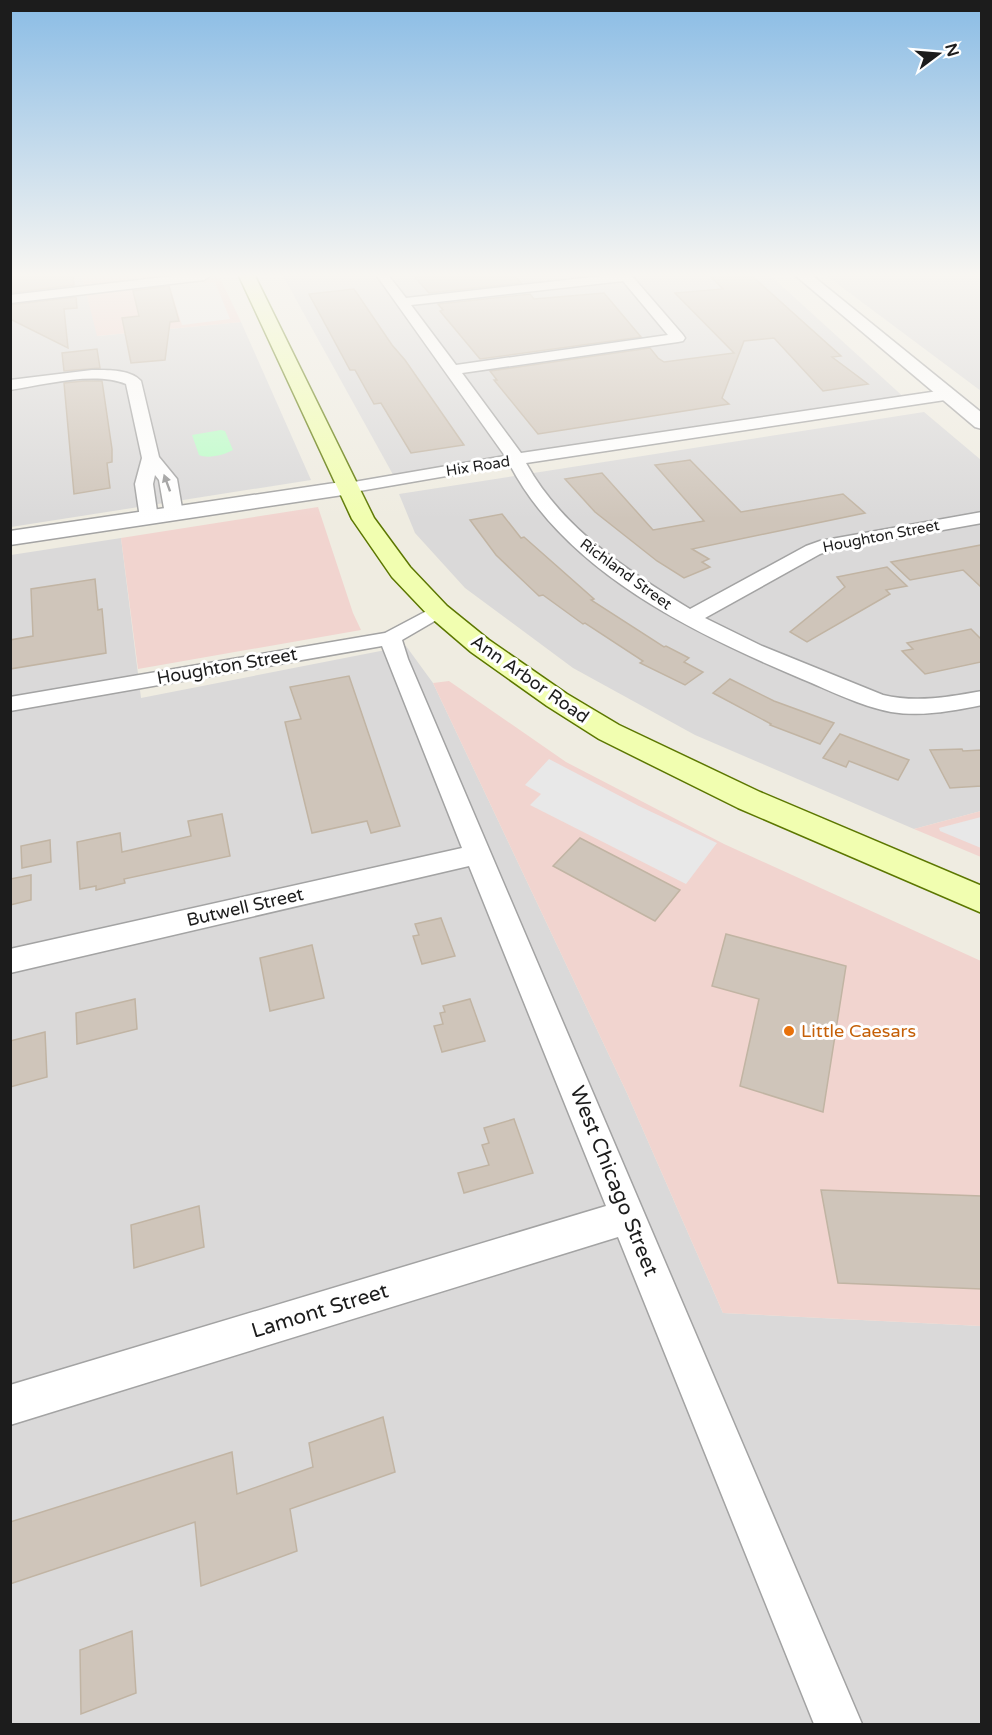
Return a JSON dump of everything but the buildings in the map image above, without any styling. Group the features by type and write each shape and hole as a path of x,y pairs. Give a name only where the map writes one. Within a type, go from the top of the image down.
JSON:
{"main road":[{"name":"Ann Arbor Road","path":"286,357 363,519 380,545 401,572 438,611 480,646 557,700 609,732 749,800 981,900"}],"street":[{"name":"Richland Street","path":"442,357 516,460 532,490 570,533 621,574 689,618 765,656 876,701 904,707 932,708 981,698"},
{"path":"452,370 544,357"},
{"path":"901,357 981,423"},
{"path":"10,386 101,374 122,376 134,381 151,458 144,484 149,518"},
{"name":"Hix Road","path":"10,538 348,488 945,394"},
{"path":"151,458 168,479 174,514"},
{"name":"Houghton Street","path":"689,618 813,550 828,545 981,517"},
{"name":"Houghton Street","path":"10,704 391,638 438,611"},
{"name":"West Chicago Street","path":"391,638 397,659 838,1725"},
{"name":"Butwell Street","path":"10,961 479,854"},
{"name":"Lamont Street","path":"10,1405 629,1216"}],"shaded area":[{"path":"11,357 256,357 311,480 11,527"},
{"path":"328,357 860,357 908,401 396,480"},
{"path":"935,357 981,357 981,391"},
{"path":"924,412 981,460 981,811 914,829 695,735 573,668 465,588 415,533 399,494"},
{"path":"318,507 353,613 361,630 138,669 121,538"},
{"path":"121,538 141,698 406,646 433,683 626,1091 723,1313 981,1326 981,1724 11,1724 11,555"},
{"path":"449,681 566,762 724,844 981,961 981,1326 723,1313 626,1091 433,683"},
{"path":"549,759 717,843 686,884 530,805 541,794 525,785"},
{"path":"981,811 981,857 914,829"},
{"path":"981,817 981,848 940,831 939,828"}],"green space":[{"path":"225,431 233,450 216,456 199,455 192,435"}],"place":[{"name":"Little Caesars","path":"789,1031"}]}
